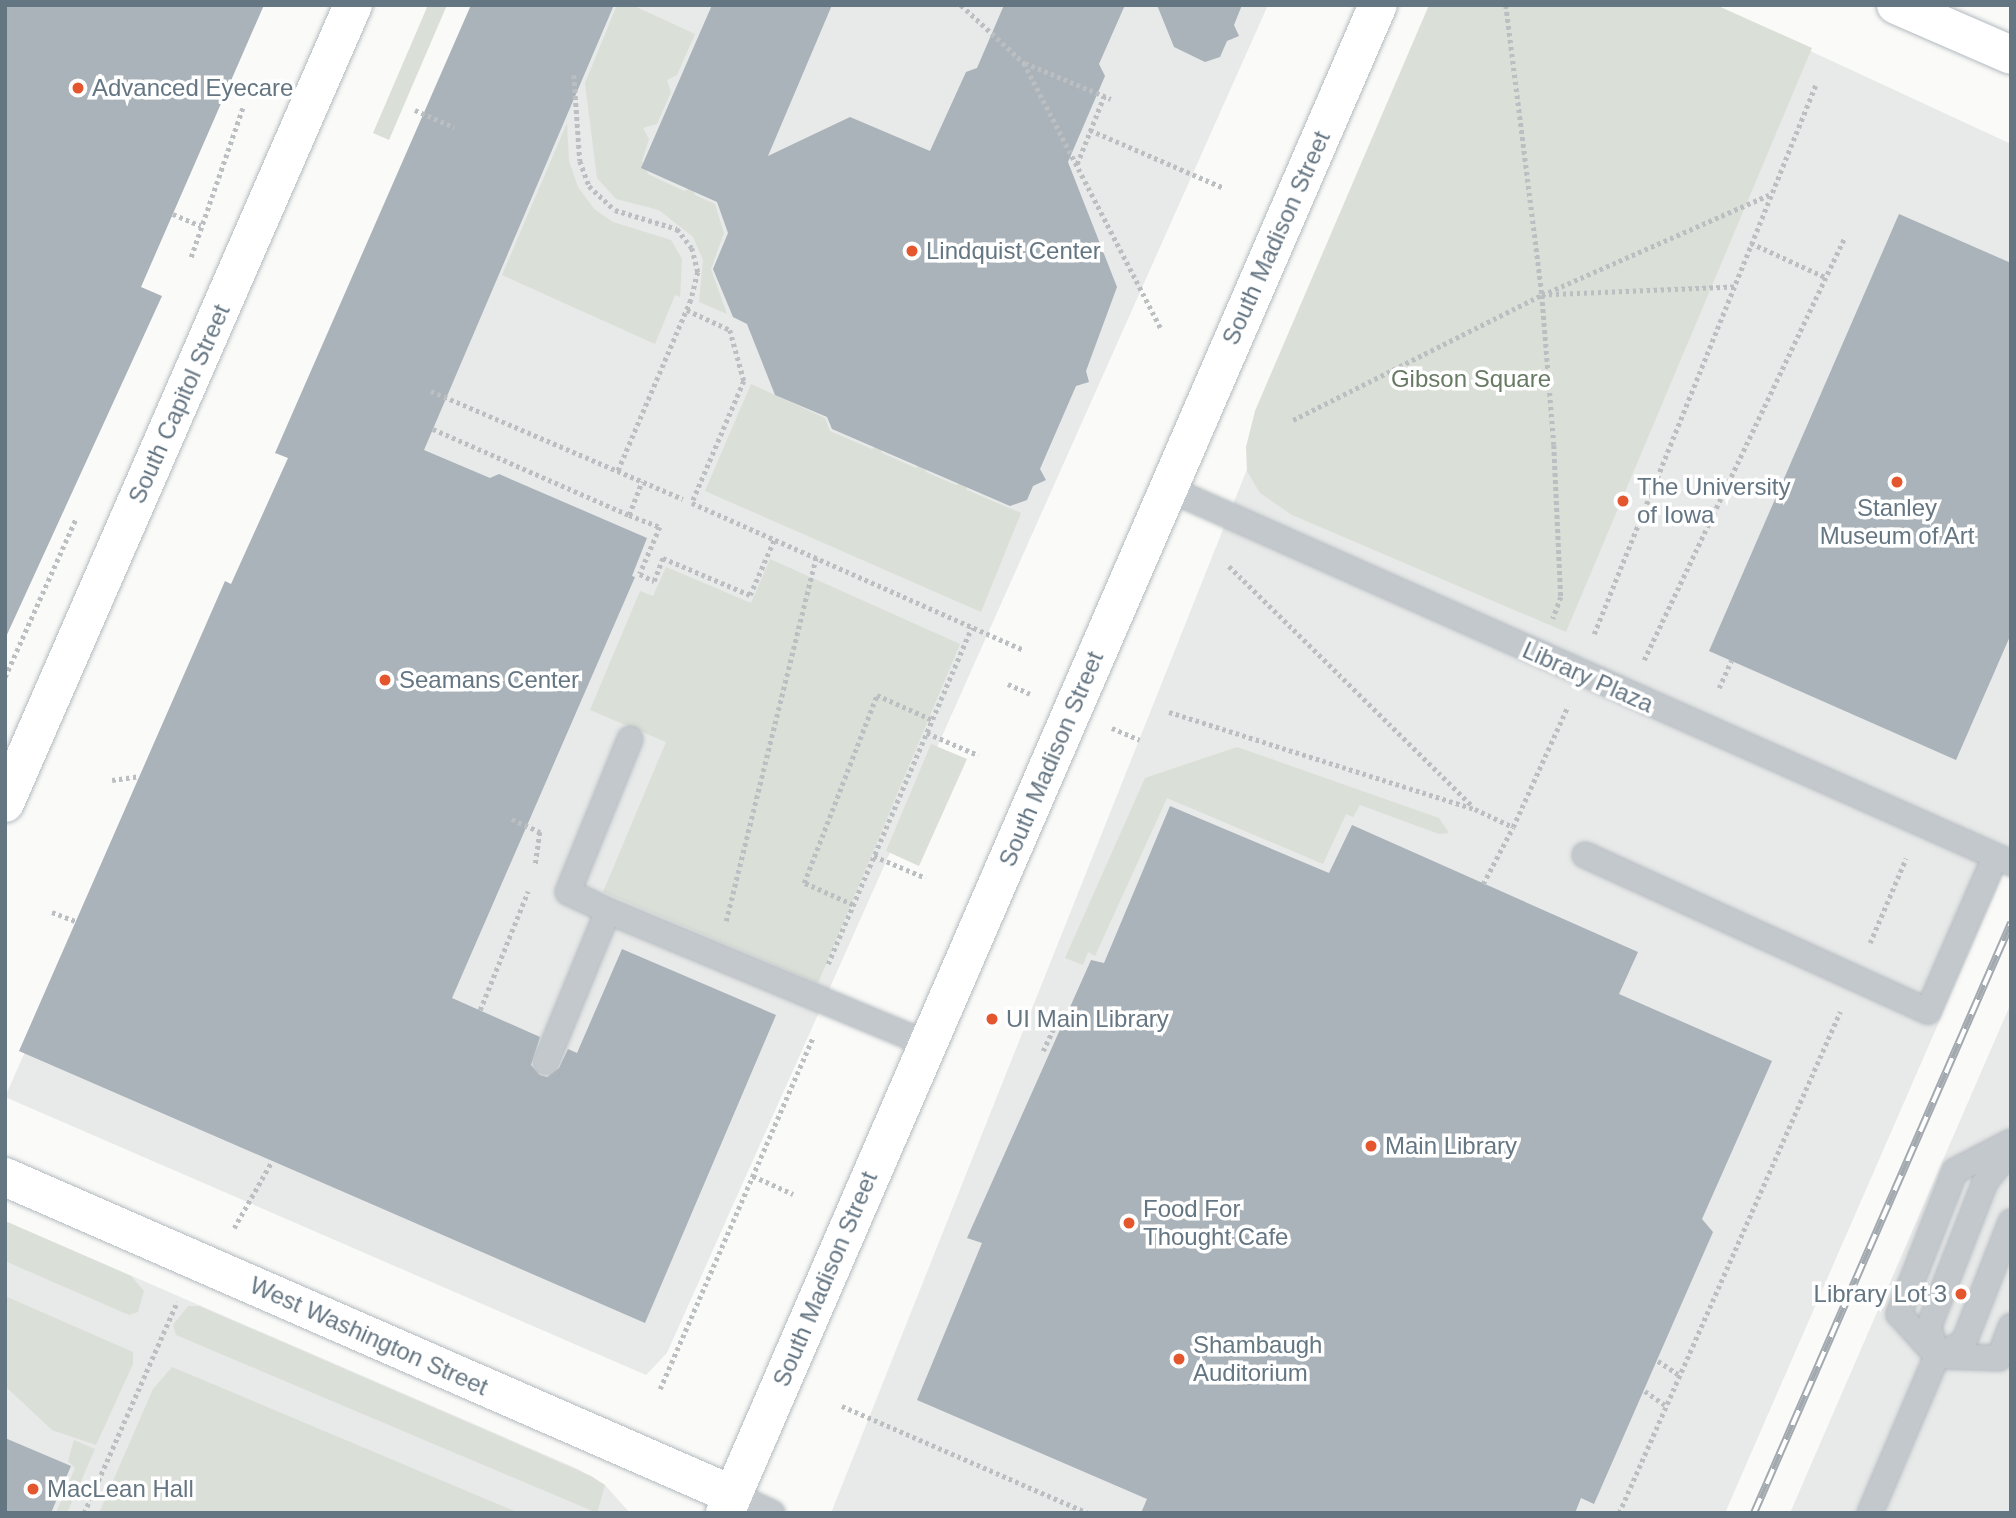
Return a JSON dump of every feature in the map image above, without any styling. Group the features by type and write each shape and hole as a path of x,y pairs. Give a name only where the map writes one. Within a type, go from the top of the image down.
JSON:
{"street":[{"name":"South Capitol Street","path":"5,803 353,5"},
{"name":"South Madison Street","path":"729,1504 1378,5"},
{"path":"1896,5 2011,55"},
{"name":"West Washington Street","path":"5,1178 195,1261 729,1504"}],"lane":[{"name":"Library Plaza","path":"1167,488 2003,860"},
{"path":"630,739 568,892 927,1044"},
{"path":"1585,855 1928,1011 2003,860"},
{"path":"546,1062 608,911"},
{"path":"2011,1142 1955,1171 1899,1314 1937,1356 1999,1357 2011,1326"},
{"path":"1870,1513 1937,1356 1929,1326 1985,1182 2011,1150"},
{"path":"1937,1356 1964,1342 2011,1222"},
{"path":"729,1504 772,1513"}],"path":[{"path":"961,5 1024,62 1111,99"},
{"path":"1506,5 1542,295 1561,597"},
{"path":"1024,62 1161,329"},
{"path":"574,75 580,160 589,186 615,210 677,229 692,248 698,272 687,310 618,471"},
{"path":"1594,634 1816,84"},
{"path":"1077,165 1104,96"},
{"path":"188,264 243,107"},
{"path":"415,110 454,127"},
{"path":"1090,130 1222,187"},
{"path":"1293,420 1542,295 1770,195"},
{"path":"173,214 201,226"},
{"path":"1628,694 1844,239"},
{"path":"1751,243 1825,277"},
{"path":"1542,295 1734,287"},
{"path":"687,310 730,330 744,381 692,503 1023,650"},
{"path":"431,391 683,499"},
{"path":"433,429 660,527 640,573 654,581 663,558 750,595 774,540"},
{"path":"629,514 642,481"},
{"path":"5,677 78,514"},
{"path":"724,927 816,558"},
{"path":"1229,566 1475,809"},
{"path":"824,972 972,627"},
{"path":"1720,688 1731,661"},
{"path":"853,905 804,883 877,695 933,720"},
{"path":"1483,884 1513,827 1570,701"},
{"path":"1169,712 1475,809 1513,827"},
{"path":"927,733 978,755"},
{"path":"113,780 139,776"},
{"path":"1619,1513 1909,850"},
{"path":"874,856 926,878"},
{"path":"480,1010 530,885"},
{"path":"52,912 76,921"},
{"path":"1043,1051 1060,1015"},
{"path":"660,1389 815,1033"},
{"path":"84,1513 195,1261 238,1225 271,1163"},
{"path":"753,1176 793,1194"},
{"path":"1658,1361 1678,1374"},
{"path":"1645,1391 1665,1405"},
{"path":"842,1406 1088,1513"}],"shaded area":[{"path":"489,5 1268,5 667,1353 646,1375 5,1097"},
{"name":"The University of Iowa","path":"1432,5 1711,5 2011,144 2011,857 1725,1513 831,1513"},
{"name":"Library Lot 3","path":"2011,1003 2011,1513 1790,1513"},
{"path":"5,1221 578,1469 605,1485 630,1513 5,1513"}],"green space":[{"path":"428,5 447,5 389,140 373,133"},
{"path":"617,5 632,5 695,34 677,75 667,80 671,92 657,124 643,128 649,139 642,161 648,174 684,191 693,187 695,195 715,204 724,233 711,269 727,314 699,302 703,260 693,237 659,210 616,199 597,178 585,83"},
{"name":"Gibson Square","path":"1429,5 1716,5 1812,48 1566,632 1292,515 1260,493 1247,471 1246,447 1255,411"},
{"path":"567,123 569,161 578,187 594,209 613,222 671,240 682,259 680,297 675,295 655,344 502,275"},
{"path":"751,384 825,418 830,431 872,449 879,444 882,453 916,468 924,462 926,472 956,485 965,482 967,490 1021,513 981,612 705,491"},
{"path":"770,559 960,644 818,983 603,892 666,742 590,710 640,591 653,596 666,567 751,603"},
{"path":"931,744 967,759 919,866 886,851"},
{"path":"1237,747 1439,818 1449,833 1439,834 1360,805 1353,817 1346,814 1323,864 1167,798 1095,956 1088,952 1083,965 1065,958 1145,778"},
{"path":"5,1221 131,1276 144,1291 138,1312 129,1315 5,1261"},
{"path":"5,1296 133,1352 133,1364 96,1445 52,1430 5,1386"},
{"path":"188,1306 199,1306 591,1476 605,1485 597,1513 176,1335 173,1325"},
{"path":"172,1367 519,1513 99,1513 153,1389"},
{"path":"74,1440 95,1449 67,1513 56,1513 75,1468 68,1461"}],"building":[{"path":"5,5 264,5 141,287 162,296 5,639"},
{"name":"Seamans Center","path":"471,5 614,5 424,450 490,478 499,474 647,538 632,576 635,577 452,998 540,1037 531,1065 540,1075 547,1077 559,1068 568,1049 577,1053 622,949 776,1015 645,1323 19,1051 225,581 231,584 288,458 275,453"},
{"name":"Lindquist Center","path":"712,5 832,5 768,156 850,117 930,151 966,72 977,68 1004,5 1125,5 1099,64 1105,76 1068,162 1117,287 1086,371 1089,382 1076,386 1040,469 1046,480 1033,486 1027,500 1010,506 832,429 827,417 775,395 747,324 733,317 713,269 728,233 717,202 641,168"},
{"path":"1157,5 1242,5 1234,25 1239,36 1227,41 1220,57 1205,62 1174,47"},
{"name":"Stanley Museum of Art","path":"1899,214 2011,263 2011,634 1956,760 1709,651"},
{"name":"Main Library","path":"1170,806 1329,873 1352,825 1638,952 1619,994 1772,1061 1702,1219 1713,1232 1594,1504 1581,1498 1575,1513 1141,1513 1147,1499 917,1400 982,1243 967,1238 1091,960 1104,963"},
{"name":"MacLean Hall","path":"5,1438 71,1466 51,1513 5,1513"}],"railway":[{"path":"1754,1513 2011,923"}],"place":[{"name":"Advanced Eyecare","path":"78,88"},
{"name":"Lindquist Center","path":"912,251"},
{"name":"Stanley Museum of Art","path":"1897,482"},
{"name":"The University of Iowa","path":"1623,501"},
{"name":"Seamans Center","path":"385,680"},
{"name":"UI Main Library","path":"992,1019"},
{"name":"Main Library","path":"1371,1146"},
{"name":"Food For Thought Cafe","path":"1129,1223"},
{"name":"Library Lot 3","path":"1961,1294"},
{"name":"Shambaugh Auditorium","path":"1179,1359"},
{"name":"MacLean Hall","path":"33,1489"}]}
